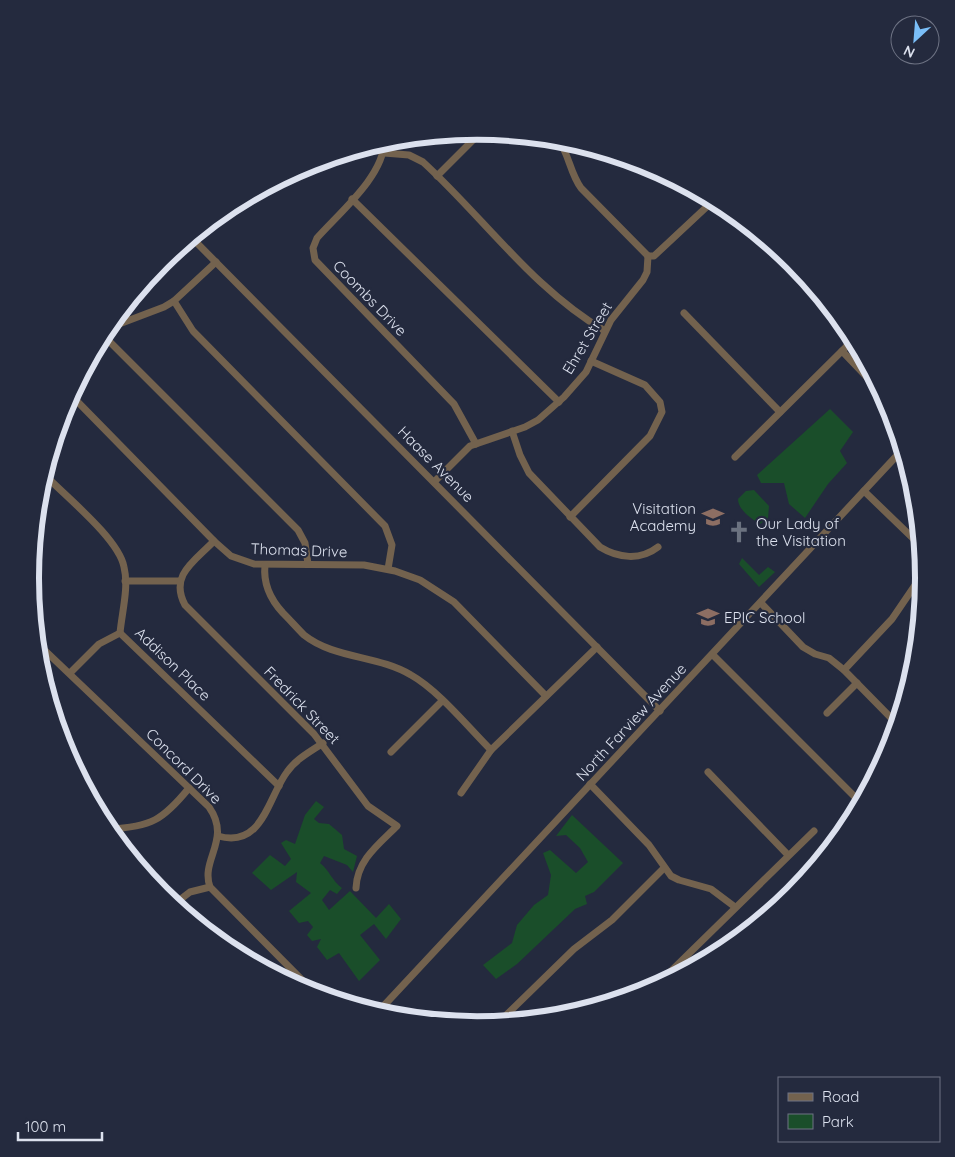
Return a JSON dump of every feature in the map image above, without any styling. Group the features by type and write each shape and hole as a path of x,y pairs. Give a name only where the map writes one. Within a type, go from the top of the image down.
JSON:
{"street":[{"path":"437,176 473,140"},
{"path":"562,148 572,175 581,188 648,256 654,256 708,206"},
{"path":"384,153 400,153 416,158 437,176 553,294 580,316 605,331"},
{"name":"Coombs Drive","path":"384,153 375,173 317,238 313,248 315,260 454,404 476,444"},
{"path":"352,199 559,402"},
{"name":"Haase Avenue","path":"196,242 660,711"},
{"name":"Ehret Street","path":"434,482 463,451 476,444 538,420 559,402 579,380 591,361 605,331 643,280 647,272 648,256"},
{"path":"121,322 164,307 174,301 216,262"},
{"path":"174,301 192,331 385,526 392,544 388,569"},
{"path":"684,313 780,412"},
{"path":"109,341 298,530 306,544 308,564"},
{"path":"735,457 847,344"},
{"path":"842,351 867,378"},
{"path":"570,517 650,436 662,412 660,402 645,385 591,361"},
{"name":"Thomas Drive","path":"77,401 214,541 242,562 265,565 364,566 388,569 420,580 443,593 546,696"},
{"path":"512,431 520,455 529,473 594,542 614,554 639,556 658,547"},
{"name":"North Farview Avenue","path":"384,1007 898,455"},
{"name":"Addison Place","path":"50,480 113,542 122,557 125,581 120,633 278,786"},
{"path":"864,491 914,540"},
{"path":"125,581 180,581 184,572 214,541"},
{"path":"265,565 265,582 274,603 304,634 334,650 380,662 403,671 429,687 491,750"},
{"name":"Fredrick Street","path":"180,581 179,593 190,612 323,743 359,797 376,813 397,826 364,860 358,872 356,888"},
{"path":"844,670 892,619 916,584"},
{"path":"761,603 803,646 815,654 829,658 844,670 893,720"},
{"path":"70,674 99,644 120,633"},
{"path":"461,793 491,750 596,647"},
{"name":"Concord Drive","path":"45,651 214,814 218,836 208,873 210,887"},
{"path":"713,655 857,799"},
{"path":"827,713 857,683"},
{"path":"391,752 442,701"},
{"path":"218,836 235,838 256,827 267,813 278,786 291,766 323,743"},
{"path":"708,772 788,855"},
{"path":"590,784 649,845 664,868 679,880 711,889 735,907"},
{"path":"118,829 141,827 158,820 172,809 189,788"},
{"path":"668,974 814,831"},
{"path":"505,1016 574,949 612,920 664,868"},
{"path":"179,900 190,892 210,887 303,981"}],"green space":[{"path":"830,409 853,432 840,451 847,463 828,484 805,518 789,504 784,483 761,483 757,475"},
{"path":"754,490 769,506 768,518 760,524 746,514 740,507 738,499 746,491"},
{"path":"742,558 759,575 768,567 775,572 759,587 739,564"},
{"path":"316,801 324,807 314,819 319,823 329,824 342,835 344,849 357,856 353,872 347,865 324,856 320,863 342,888 337,894 330,890 322,900 329,910 350,891 376,918 389,904 401,919 386,939 374,924 360,935 380,960 359,981 339,953 327,960 317,947 321,939 312,941 307,935 313,927 308,921 299,923 289,911 311,893 296,882 297,872 271,890 252,873 270,855 285,866 291,859 281,843 286,840 295,844 305,815"},
{"path":"572,815 623,863 594,892 585,896 587,904 575,909 517,964 496,979 483,965 512,943 517,925 534,905 548,895 551,875 543,853 550,850 576,873 588,862 580,848 566,835 556,836"}],"place":[{"name":"Visitation Academy","path":"713,517"},
{"name":"Our Lady of the Visitation","path":"739,532"},
{"name":"EPIC School","path":"708,617"}]}
